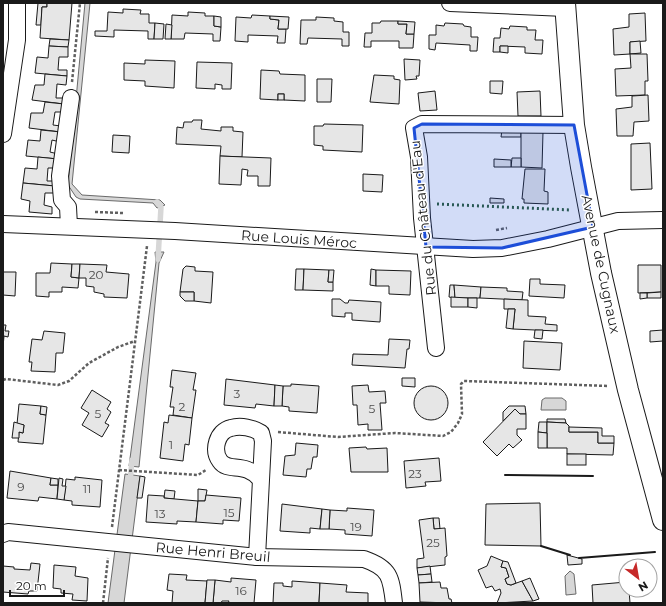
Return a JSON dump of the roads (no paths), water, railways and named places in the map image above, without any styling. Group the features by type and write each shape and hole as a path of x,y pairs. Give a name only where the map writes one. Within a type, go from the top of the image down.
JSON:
{"street":[{"path":"3,134 17,40 17,3"},
{"path":"450,3 565,5"},
{"name":"Avenue de Cugnaux","path":"565,5 574,125 601,273 628,390 663,520"},
{"path":"68,226 68,207 62,200 60,176 71,98"},
{"name":"Rue du Château d'Eau","path":"436,348 422,218 419,157 414,128 422,124 574,125"},
{"name":"Rue Louis Méroc","path":"3,224 68,226 148,236 175,231 426,247 502,248 548,239 618,221 663,220"},
{"path":"257,557 260,479 264,441 261,433 252,428 230,428 220,434 215,447 219,460 225,466 247,468 255,473 260,479"},
{"name":"Rue Henri Breuil","path":"3,534 8,532 257,557 364,559 378,564 388,572 392,586 394,603"}],"waterway":[{"path":"157,202 161,207 158,259"},
{"path":"130,482 132,460"}]}
